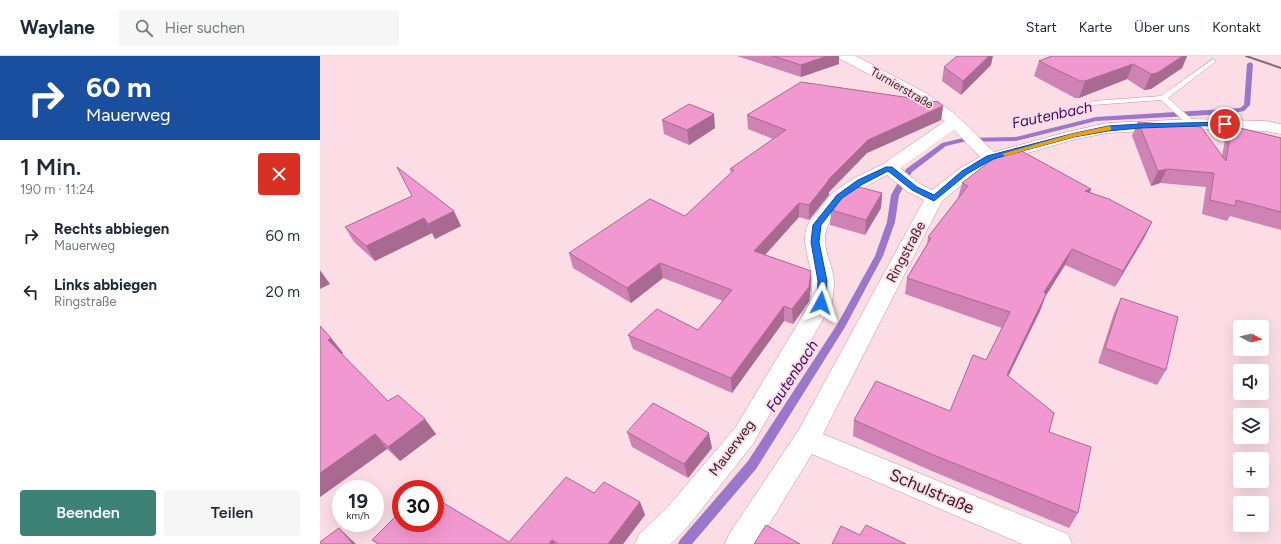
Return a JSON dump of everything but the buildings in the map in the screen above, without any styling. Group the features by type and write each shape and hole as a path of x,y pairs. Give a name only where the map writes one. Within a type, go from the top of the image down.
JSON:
{"street":[{"name":"Turnierstraße","path":"845,56 921,96 969,134 986,153"},
{"name":"Mauerweg","path":"650,544 676,519 744,436 818,310 821,303 823,281 815,242 817,225 839,196 860,182 901,178 954,122"},
{"name":"Ringstraße","path":"740,544 807,439 934,198 986,153 1108,128 1192,124 1265,126 1281,129"},
{"path":"901,178 934,198"},
{"name":"Schulstraße","path":"807,439 1057,544"}],"lane":[{"path":"1093,104 1163,98 1213,61"},
{"path":"1163,98 1192,124"}],"waterway":[{"name":"Fautenbach","path":"684,544 752,465 842,325 879,256 891,222 895,195 909,171 944,144 963,140 1016,139 1096,119 1242,110 1247,105 1250,64"}],"railway":[{"path":"1246,56 1281,68"}],"slow traffic":[{"path":"1005,154 1073,135 1109,128"}],"route":[{"path":"821,303 823,281 815,242 817,225 839,196 860,182 889,168 914,188 934,198 965,172 990,158 1073,135 1108,128 1225,124"}]}
